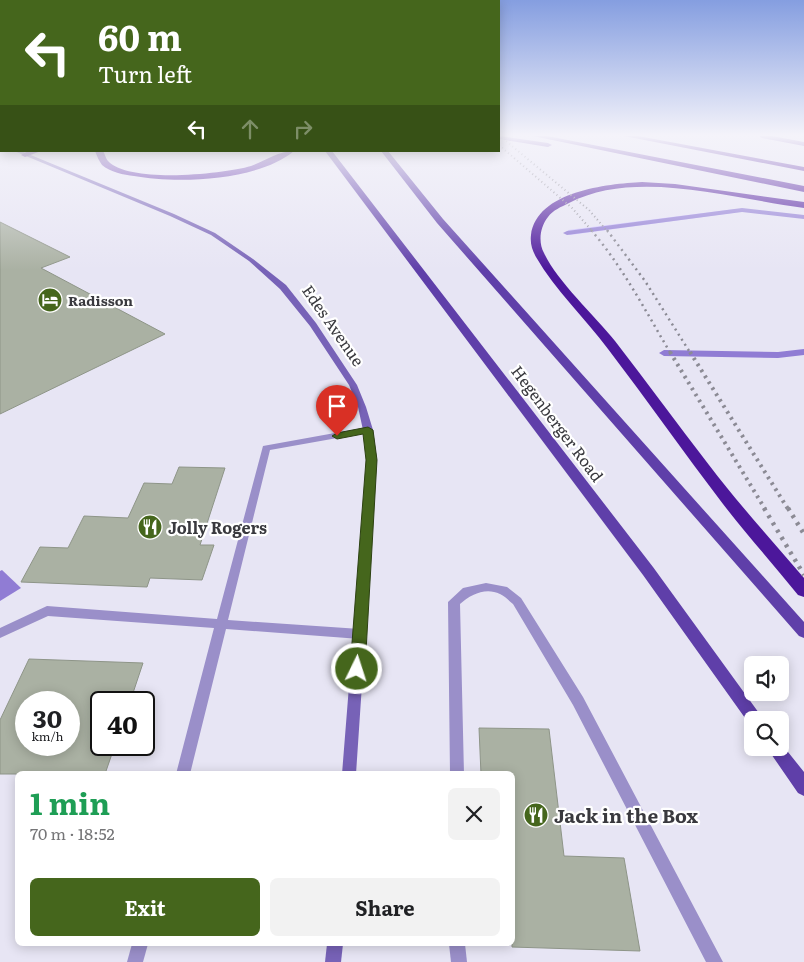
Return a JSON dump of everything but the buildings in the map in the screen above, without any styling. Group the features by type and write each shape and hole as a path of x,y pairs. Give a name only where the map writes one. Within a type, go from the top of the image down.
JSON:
{"highway":[{"path":"759,181 804,190"},
{"path":"804,205 719,191 673,186 638,184 607,187 574,196 551,208 536,226 536,248 548,268 596,324 719,488 804,590"}],"main road":[{"name":"Hegenberger Road","path":"351,181 648,572 749,711"},
{"path":"408,181 440,221 804,632"},
{"path":"782,756 804,787"}],"street":[{"name":"Edes Avenue","path":"90,181 172,214 213,234 251,260 284,287 313,324 353,385 362,407 368,430 372,460 349,771"},
{"path":"333,962 335,946"}],"lane":[{"path":"184,771 266,448 368,430"},
{"path":"457,771 454,602 467,591 486,587 503,590 516,601 578,701 715,962"},
{"path":"0,633 47,610 360,634"},
{"path":"135,962 139,946"},
{"path":"457,946 459,962"}],"shaded area":[{"path":"735,209 742,210 740,212 570,235 567,233 568,230"},
{"path":"2,570 21,588 0,601 0,571"}],"waterway":[{"path":"567,233 742,210 804,217"},
{"path":"664,353 778,355 804,352"}],"railway":[{"path":"541,181 572,208 593,232"},
{"path":"554,181 589,210 608,232"},
{"path":"591,230 624,274 671,354"},
{"path":"607,230 645,281 691,354"},
{"path":"670,352 765,509"},
{"path":"690,352 788,509"},
{"path":"764,508 804,575"},
{"path":"788,508 804,534"}],"place":[{"name":"Radisson","path":"50,300"},
{"name":"Jolly Rogers","path":"150,527"},
{"name":"Jack in the Box","path":"536,815"}],"route":[{"path":"337,436 368,430 372,460 357,669"}]}
